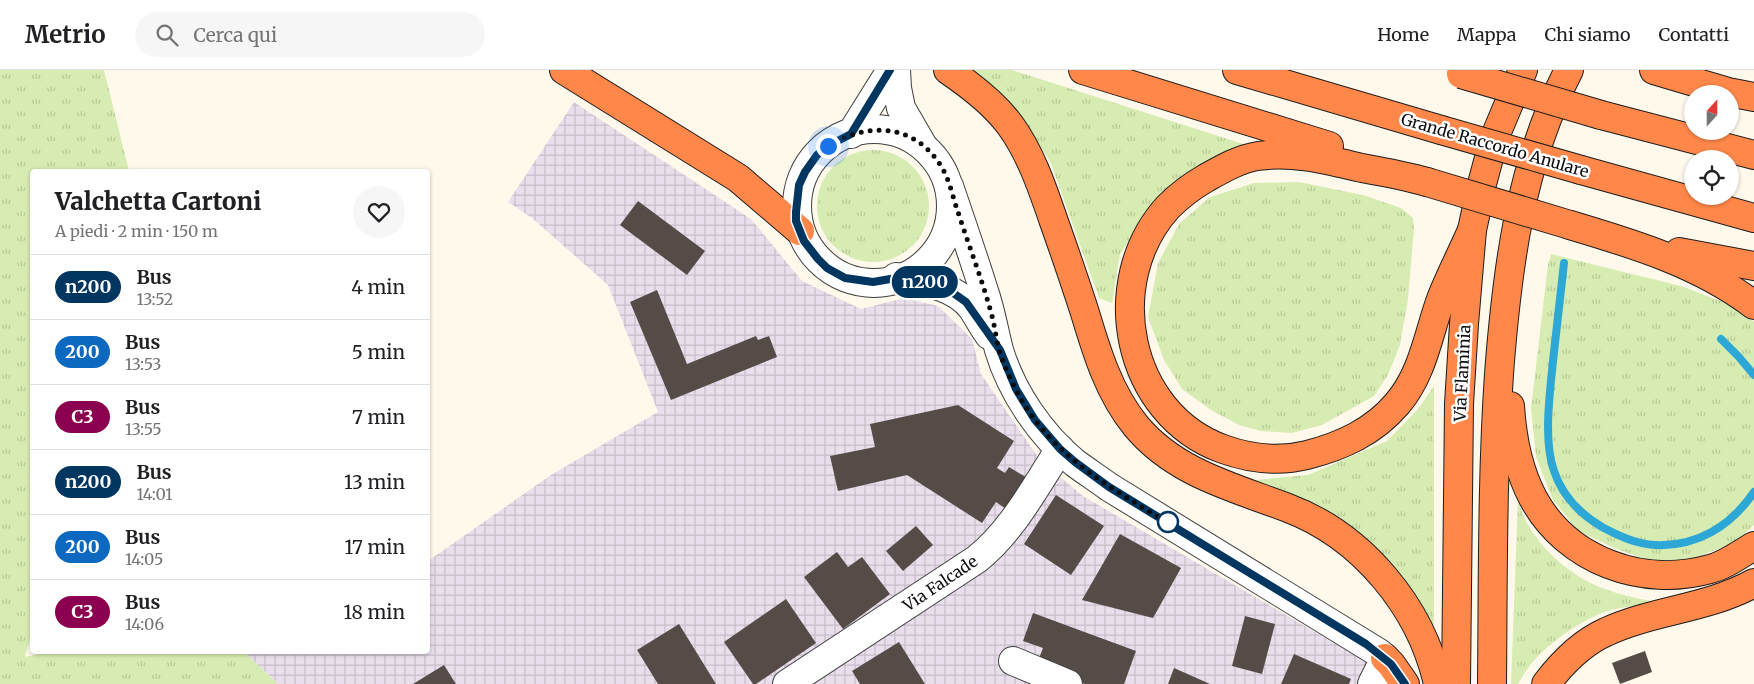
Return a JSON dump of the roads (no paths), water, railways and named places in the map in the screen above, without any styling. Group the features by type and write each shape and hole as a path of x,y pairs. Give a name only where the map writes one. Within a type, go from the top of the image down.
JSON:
{"highway":[{"path":"564,70 738,178 800,231"},
{"path":"948,70 982,96 1002,115 1026,152 1042,188 1074,276 1098,357 1120,403 1137,426 1156,446 1190,470 1224,486 1305,515 1346,541 1386,579 1402,600 1429,652 1438,684"},
{"path":"1083,70 1316,142 1386,166 1422,181"},
{"name":"Grande Raccordo Anulare","path":"1237,70 1441,130 1754,218"},
{"name":"Via Flaminia","path":"1456,684 1459,404 1464,316 1472,230 1494,139 1523,70"},
{"path":"1492,684 1495,435 1504,306 1513,243 1526,181 1542,130 1569,70"},
{"path":"1654,70 1728,92 1754,97"},
{"path":"1454,72 1601,116 1754,155"},
{"path":"1472,230 1441,299 1418,370 1397,404 1365,432 1328,450 1294,458 1274,460 1235,454 1213,446 1197,437 1167,412 1155,396 1144,375 1133,342 1129,308 1134,273 1147,239 1168,208 1180,196 1195,185 1239,161 1256,156 1304,155 1422,181 1631,243 1713,279 1754,305"},
{"path":"1631,243 1754,266"},
{"path":"1504,306 1512,435 1533,498 1565,538 1591,555 1621,569 1643,574 1668,576 1712,569 1754,546"},
{"path":"1546,684 1577,650 1604,633 1651,617 1726,596 1754,583"},
{"path":"1385,658 1405,684"}],"street":[{"path":"851,134 890,70"},
{"path":"896,70 901,108 923,146"},
{"path":"949,186 951,200 950,219 938,248 916,269 896,278 873,282 845,278 827,268 804,241 796,221 796,198 799,185 805,172 817,155 828,146 851,134 870,130 890,131 908,136 923,146 940,165 949,186 988,304 1000,350 1016,389 1047,435 1075,462 1109,487 1366,644 1385,658 1372,684"},
{"path":"896,278 938,286 958,296 972,308 1000,350"},
{"name":"Via Falcade","path":"787,684 987,551 1019,514 1060,449"},
{"path":"1013,661 1068,684"}],"waterway":[{"path":"1564,263 1550,387 1548,431 1554,471 1567,496 1579,510 1602,527 1634,541 1655,545 1670,545 1699,538 1712,532 1735,515 1754,492"},
{"path":"1721,339 1754,375"}]}
